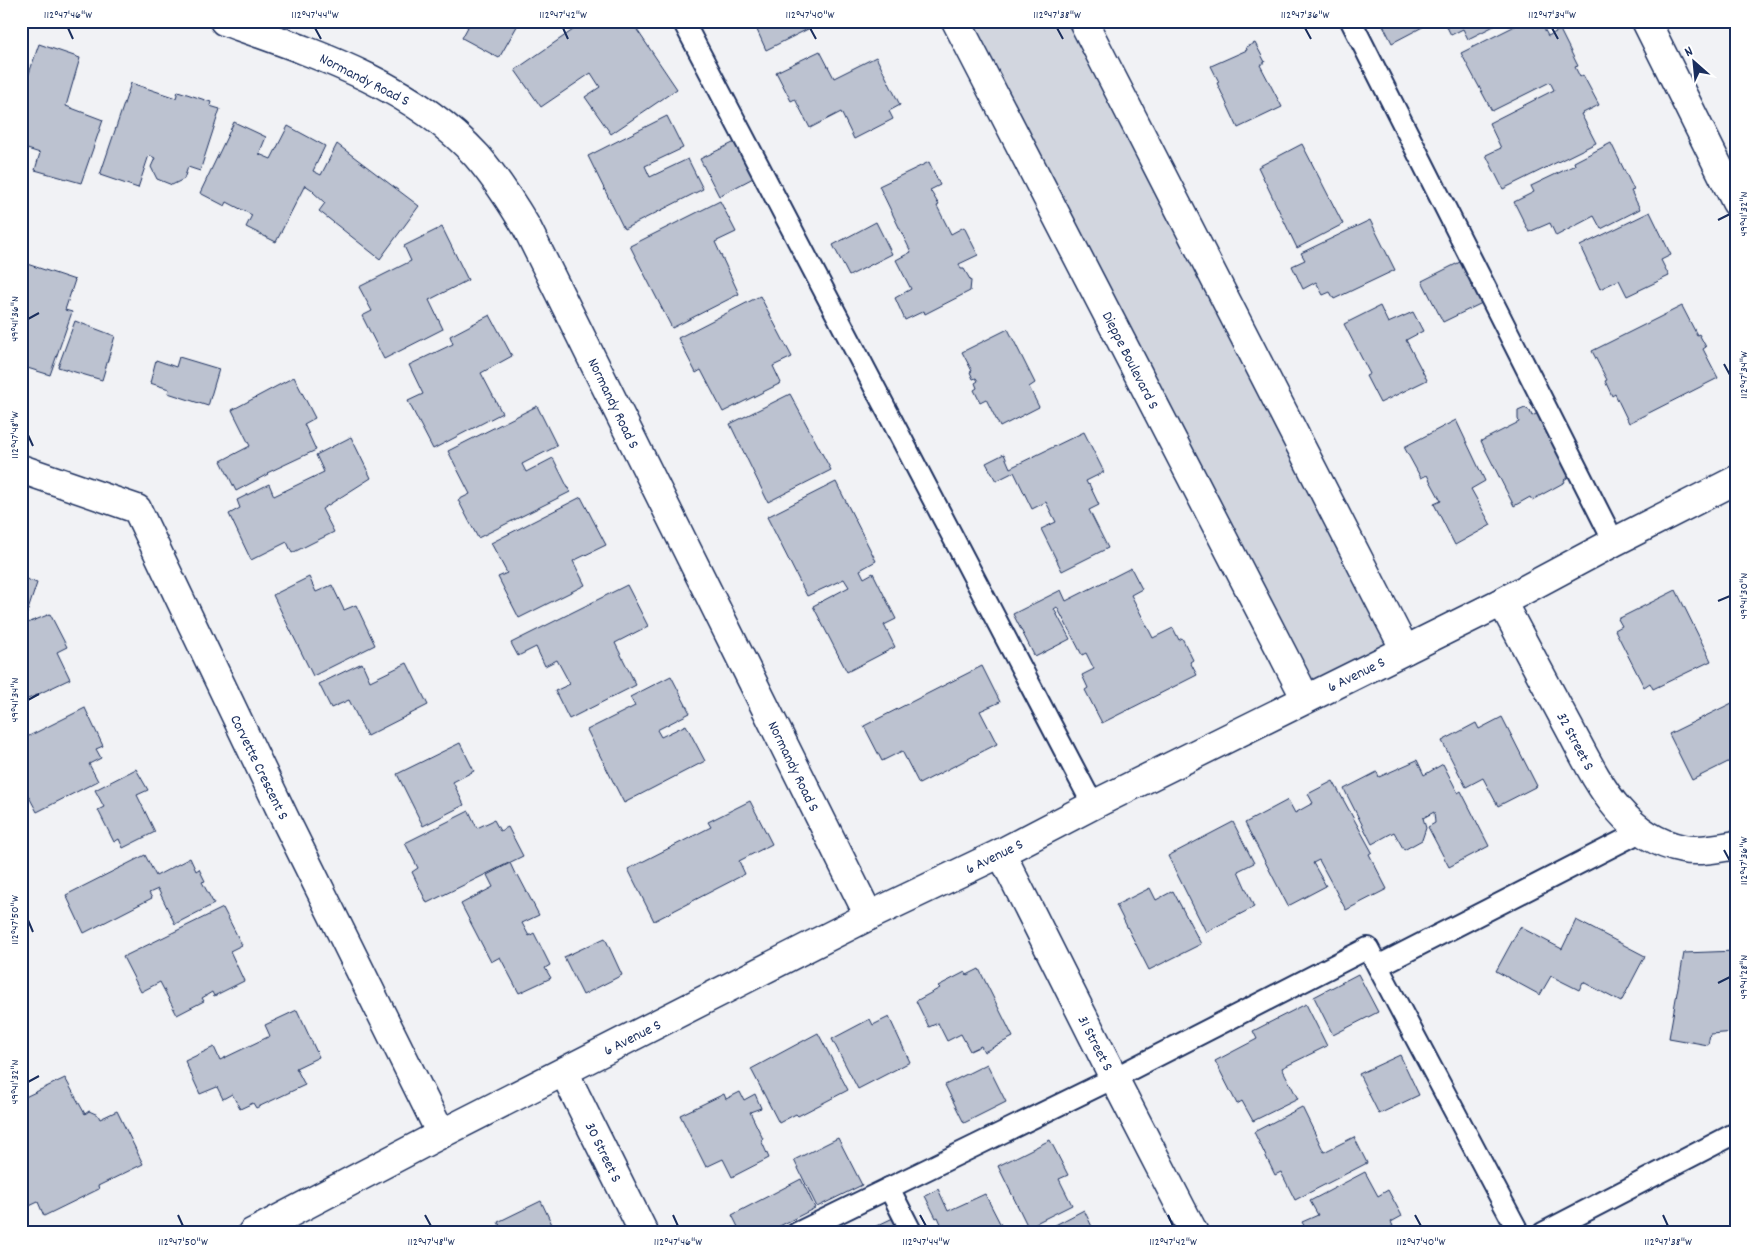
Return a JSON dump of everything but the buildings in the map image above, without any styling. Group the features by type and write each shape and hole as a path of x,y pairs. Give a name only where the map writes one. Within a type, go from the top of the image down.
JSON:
{"street":[{"name":"Normandy Road S","path":"224,21 309,51 363,76 413,103 445,127 476,156 504,191 531,237 869,916"},
{"name":"Dieppe Boulevard S","path":"956,21 1306,699"},
{"path":"1084,21 1405,650"},
{"path":"1646,21 1729,172 1736,202"},
{"name":"Corvette Crescent S","path":"21,468 137,509 285,819 442,1134"},
{"name":"6 Avenue S","path":"252,1233 869,916 1001,853 1502,602 1736,480"},
{"name":"32 Street S","path":"1502,602 1601,787 1623,815 1642,831 1663,842 1684,849 1718,849 1736,845"},
{"name":"31 Street S","path":"1001,853 1194,1233"},
{"name":"30 Street S","path":"564,1072 644,1233"}],"lane":[{"path":"683,21 1092,806"},
{"path":"1351,21 1614,542"},
{"path":"1378,966 1642,831"},
{"path":"797,1233 1114,1078 1368,948 1519,1233"},
{"path":"1543,1233 1736,1133"},
{"path":"889,1188 912,1233"}],"shaded area":[{"path":"956,21 1083,21 1405,650 1306,699"}]}
